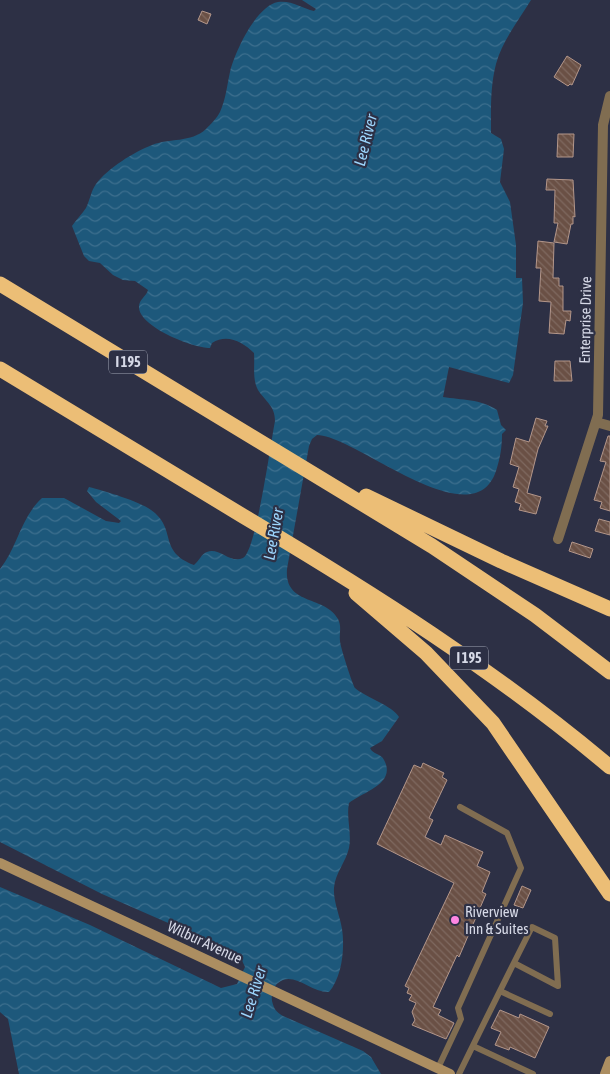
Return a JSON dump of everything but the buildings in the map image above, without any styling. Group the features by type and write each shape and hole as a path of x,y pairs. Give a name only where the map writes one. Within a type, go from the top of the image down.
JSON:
{"highway":[{"name":"I 195","path":"0,284 467,568 535,615 610,672"},
{"name":"I 195","path":"0,369 319,561 459,651 526,700 610,768"},
{"path":"319,477 388,505 501,561 610,609"},
{"path":"319,561 426,653 493,723 610,894"}],"main road":[{"name":"Wilbur Avenue","path":"0,863 450,1074"},
{"path":"605,1074 610,1061"}],"street":[{"name":"Enterprise Drive","path":"558,539 598,415 605,221 603,126 610,96"},
{"path":"596,422 610,426"}],"lane":[{"path":"438,1068 461,1019 458,1008 521,868 507,833 460,807"},
{"path":"459,1074 500,991 514,963 532,927 555,938 558,986 514,963"},
{"path":"500,991 550,1014"},
{"path":"473,1046 533,1074"}],"water":[{"name":"Lee River","path":"302,0 531,0 499,55 494,73 491,98 491,133 501,139 504,149 500,182 510,202 516,245 516,278 522,278 523,303 513,375 509,383 449,367 443,397 471,400 491,406 497,410 501,425 506,430 502,434 501,453 496,471 483,489 464,494 439,490 412,479 335,439 317,435 312,439 309,446 287,569 288,581 298,595 324,606 332,611 338,619 341,644 355,688 385,705 399,717 382,741 370,748 384,760 387,768 386,775 376,786 349,803 349,848 336,877 334,888 343,937 342,962 337,979 329,992 316,989 296,980 284,980 275,987 272,1001 276,1010 283,1016 363,1051 371,1057 381,1074 19,1074 8,1019 0,1012 0,887 90,925 221,988 237,984 245,967 239,954 102,894 0,842 0,569 11,552 29,514 42,498 64,498 106,521 119,523 121,521 96,502 87,491 89,487 130,500 151,510 164,525 175,553 194,565 207,552 216,552 238,559 243,558 248,551 258,517 275,421 272,408 256,386 254,353 245,345 234,340 218,340 212,343 210,348 202,347 180,340 157,329 141,315 139,307 148,290 135,281 123,280 113,275 100,263 89,261 84,256 72,226 86,208 96,184 114,166 152,145 194,136 206,129 220,112 233,63 254,21 270,5 278,2 292,3 314,11 316,9"}],"place":[{"name":"Riverview Inn & Suites","path":"455,920"}]}
